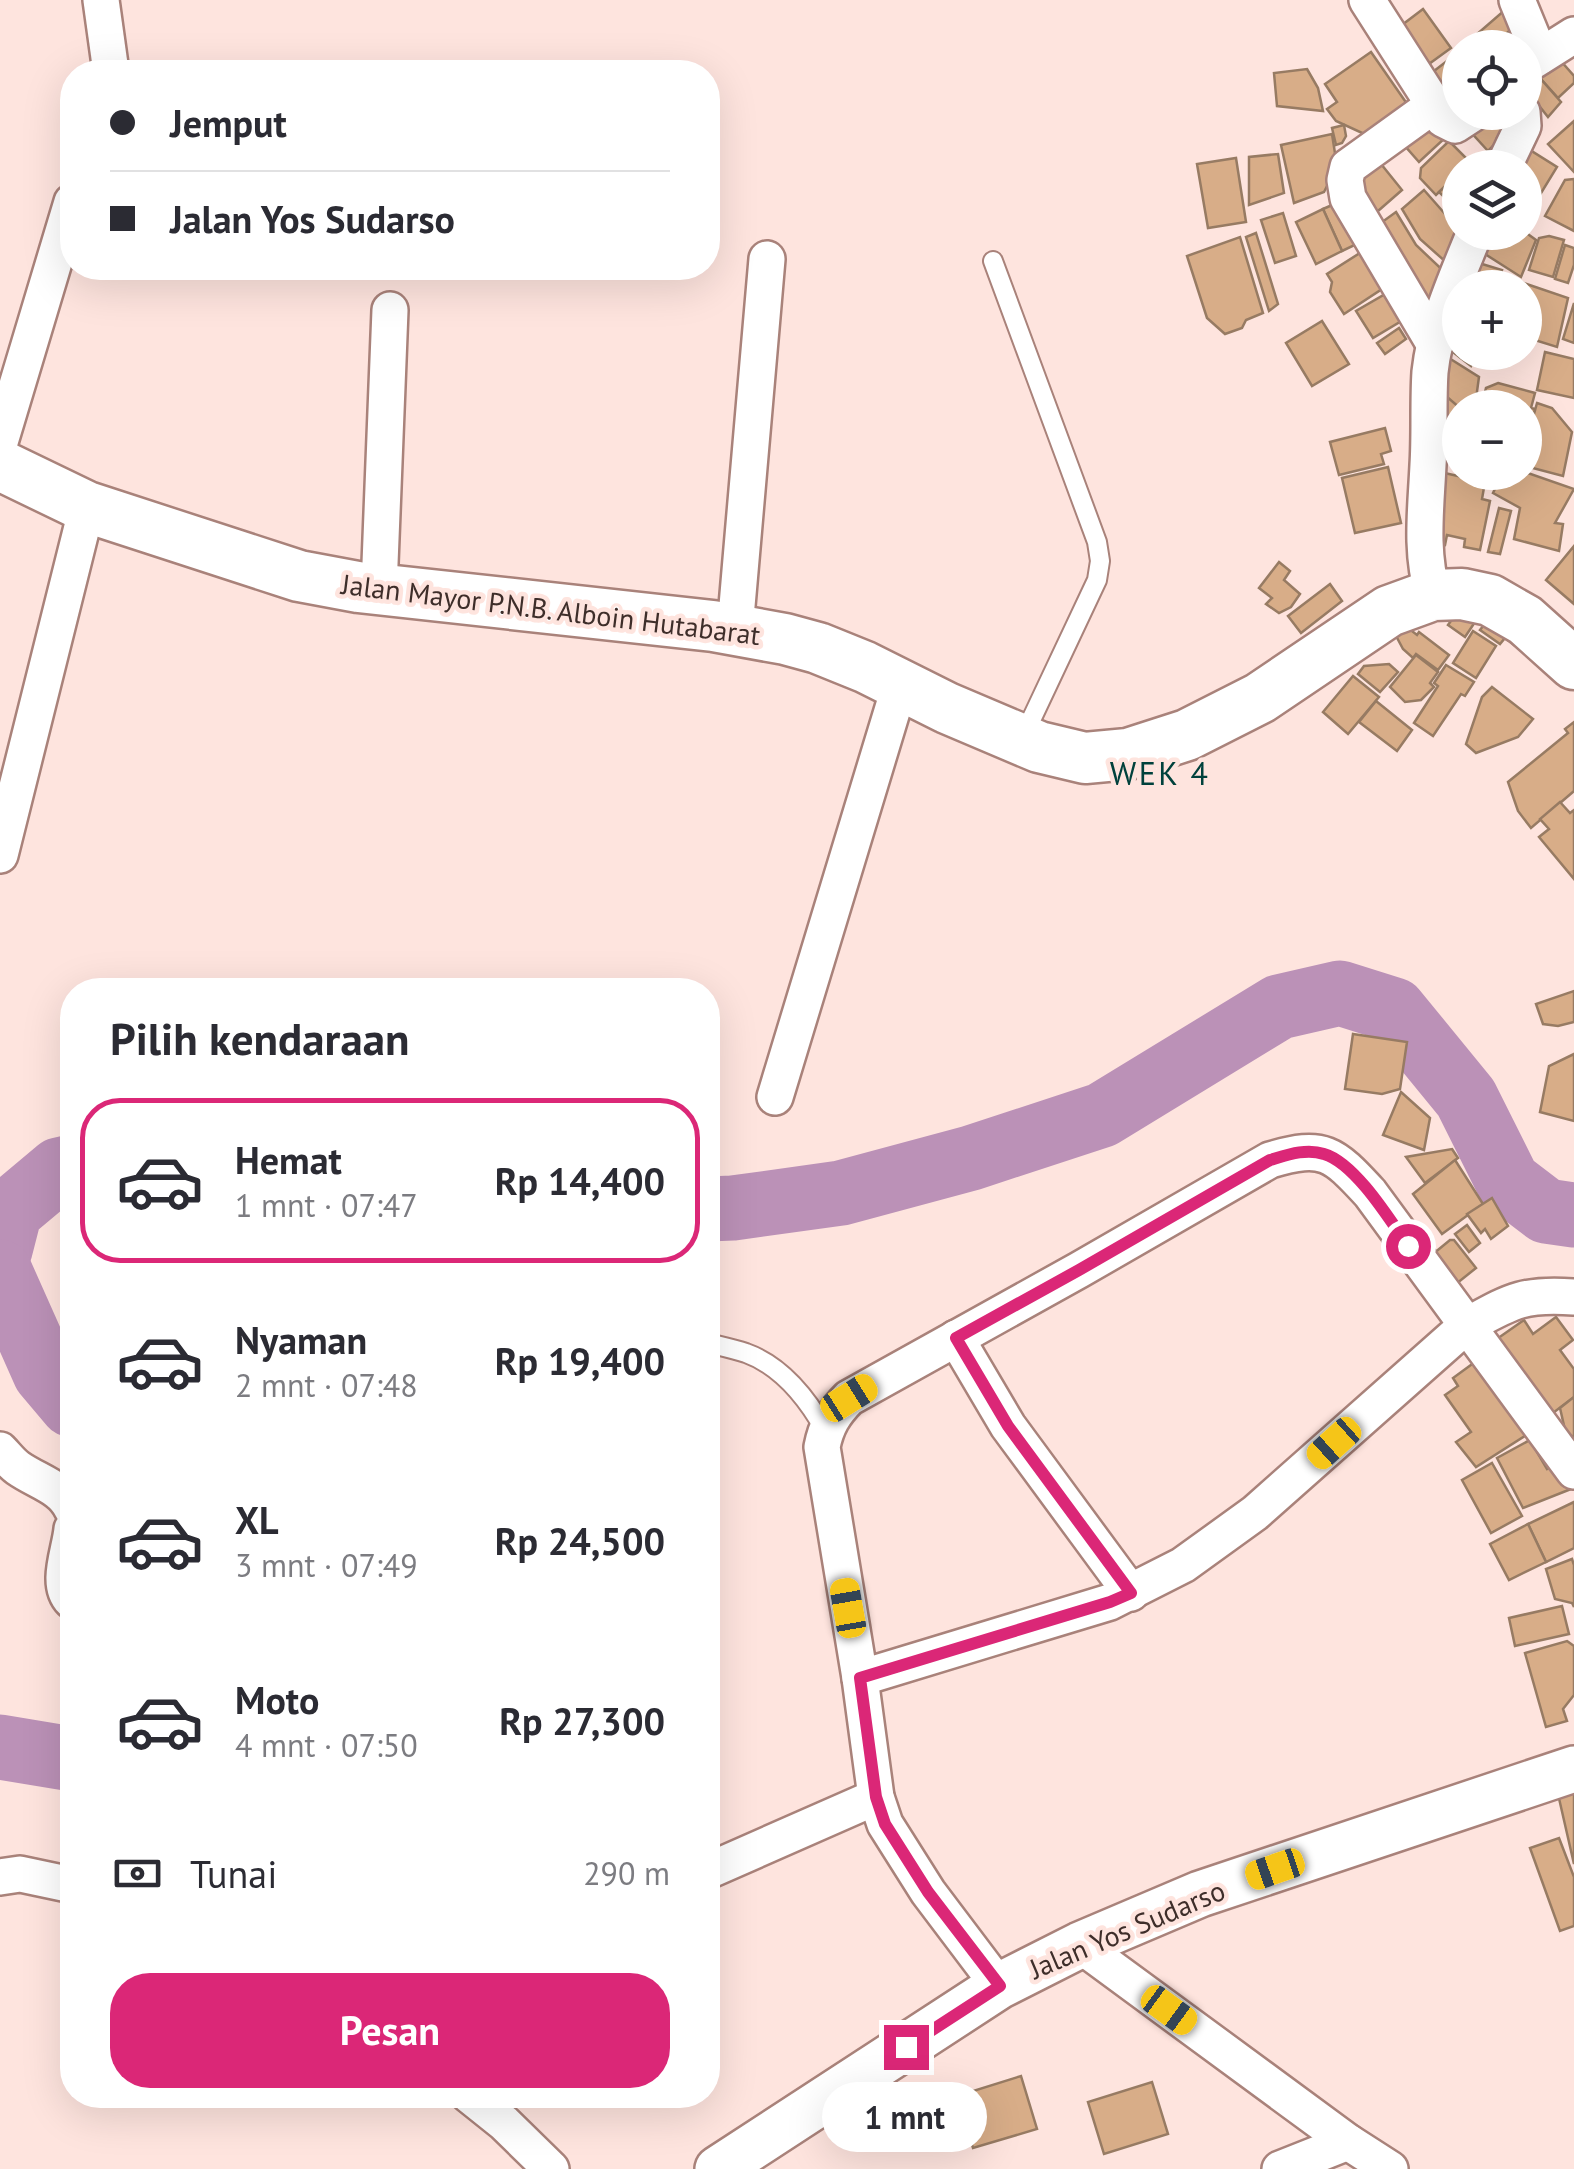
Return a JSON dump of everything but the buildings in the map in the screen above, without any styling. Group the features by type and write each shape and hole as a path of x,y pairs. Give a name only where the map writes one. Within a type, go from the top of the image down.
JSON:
{"main road":[{"name":"Jalan Mayor P.N.B. Alboin Hutabarat","path":"0,464 86,507 299,576 379,589 735,629 818,648 1022,740 1084,758 1128,754 1187,735 1260,698 1388,612 1433,594 1462,594 1490,600 1568,648"}],"street":[{"path":"101,0 109,60"},
{"path":"1367,0 1442,117"},
{"path":"1518,0 1554,52"},
{"path":"1434,105 1348,167 1344,180 1348,198 1435,344"},
{"path":"0,442 60,242"},
{"path":"1433,594 1423,538 1430,372 1435,344 1468,250"},
{"path":"735,629 766,259"},
{"path":"379,589 390,310"},
{"path":"0,855 86,507"},
{"path":"774,1097 900,685"},
{"path":"1000,1986 896,1845 876,1797 822,1448 825,1430 849,1398 1270,1160 1293,1153 1322,1153 1334,1158 1370,1193 1574,1471"},
{"path":"860,1678 1110,1602 1183,1566 1255,1513 1466,1326 1524,1297 1574,1297"},
{"path":"956,1338 1008,1426 1131,1593"},
{"path":"0,1450 13,1465 60,1491"},
{"name":"Jalan Yos Sudarso","path":"718,2169 1000,1986 1080,1945 1200,1894 1574,1768"},
{"path":"720,1865 876,1797"},
{"path":"0,1878 20,1874 60,1882"},
{"path":"1080,1945 1390,2169"},
{"path":"486,2108 551,2169"},
{"path":"1280,2169 1348,2142"}],"lane":[{"path":"992,261 1098,542 1100,561 1097,580 1022,740"},
{"path":"720,1346 750,1354 776,1370 811,1406 825,1430"}],"waterway":[{"path":"720,1209 841,1193 971,1158 1102,1115 1279,1007 1340,993 1394,1010 1466,1098 1508,1182 1546,1211 1574,1215"},
{"path":"0,1250 10,1211 60,1170"},
{"path":"0,1272 45,1373 60,1391"},
{"path":"0,1747 60,1757"}],"district":[{"name":"WEK 4","path":"1160,773"}],"route":[{"path":"906,2047 1000,1986 928,1892 885,1824 876,1797 860,1678 1131,1593 1008,1426 956,1338 1270,1160 1293,1153 1322,1153 1334,1158 1370,1193 1408,1246"}]}
